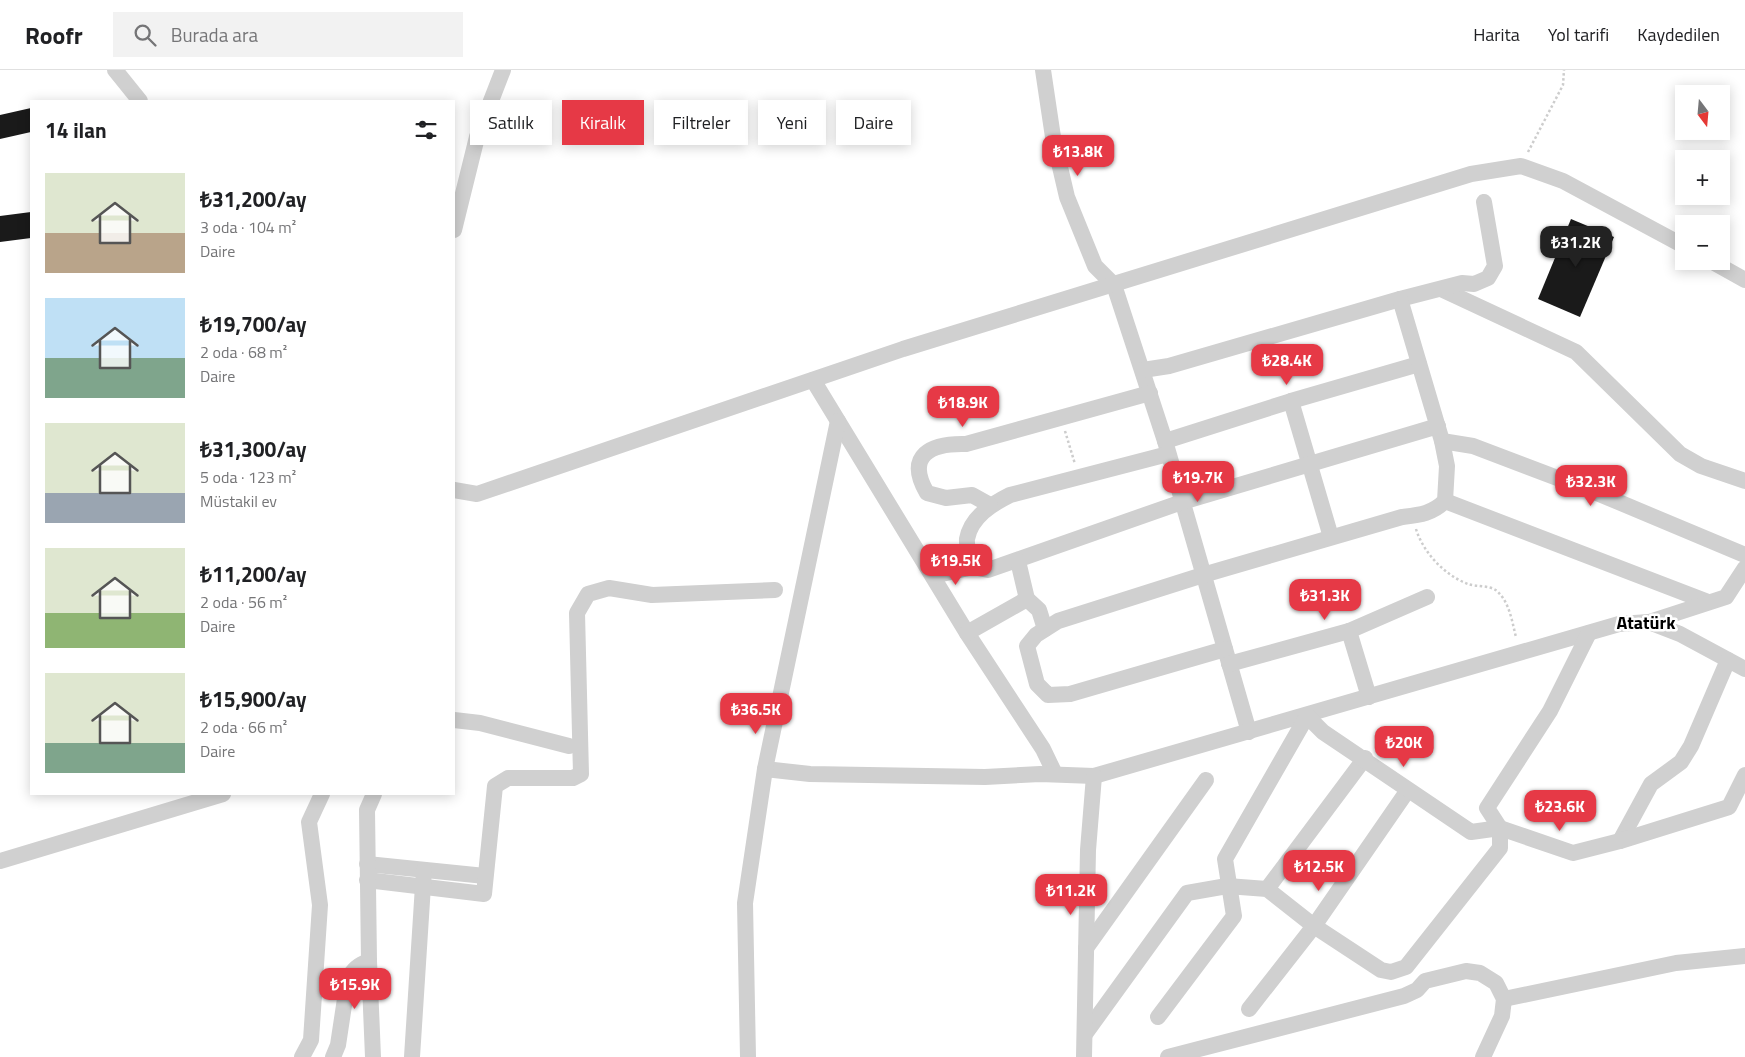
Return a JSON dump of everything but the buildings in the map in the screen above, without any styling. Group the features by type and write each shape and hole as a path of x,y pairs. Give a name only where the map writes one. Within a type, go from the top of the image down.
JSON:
{"street":[{"path":"115,70 139,100"},
{"path":"455,226 468,167 503,70"},
{"path":"1043,70 1053,137 1067,197 1095,266 1114,285 1143,370 1249,732"},
{"path":"455,490 477,494 903,349 1471,174 1521,166 1563,181 1675,241"},
{"path":"1143,370 1169,366 1400,300 1462,283 1474,284 1488,278 1495,266 1484,202"},
{"path":"1727,270 1745,280"},
{"path":"1441,289 1576,352 1680,454 1701,466 1745,481"},
{"path":"1400,300 1440,434 1447,466 1445,501"},
{"path":"973,567 967,540 976,520 990,505 1010,495 1079,477 1167,448 1291,401 1418,364"},
{"path":"812,380 967,633 1043,749 1055,774"},
{"path":"990,505 972,495 946,498 927,493 920,482 919,467 924,454 935,447 946,444 966,444 1150,393"},
{"path":"1291,401 1331,537"},
{"path":"748,1057 745,902 765,769 838,421"},
{"path":"933,576 973,567 988,570 1182,502 1310,464 1440,434 1597,493 1745,555"},
{"path":"1427,597 1349,631 1227,656 1070,694 1048,695 1036,684 1027,646 1058,621 1331,537 1412,516 1427,514 1445,501"},
{"path":"1445,501 1708,602"},
{"path":"1018,561 1028,599 1039,610 1046,629"},
{"path":"765,769 830,774 985,777 1055,774 1094,776 1619,624 1649,622 1726,597 1745,568"},
{"path":"367,872 423,886 484,894 493,791 498,782 508,778 573,778 581,774 577,613 588,594 601,588 652,595 775,590"},
{"path":"967,633 1028,599"},
{"path":"1649,622 1680,634 1745,669"},
{"path":"1349,631 1369,697"},
{"path":"1085,1034 1186,893 1228,886 1267,889 1314,926 1380,970 1391,972 1406,968 1500,848 1500,828 1487,808 1550,711 1589,633"},
{"path":"1620,841 1652,784 1681,762 1686,754 1728,660"},
{"path":"1306,716 1323,732 1471,832 1500,828 1573,853 1620,841 1729,806 1745,775"},
{"path":"1158,1017 1234,916 1225,859 1306,716"},
{"path":"455,720 480,723 569,746"},
{"path":"1267,889 1364,758"},
{"path":"1084,1057 1088,850 1094,776"},
{"path":"1086,948 1206,780"},
{"path":"1249,1009 1314,926 1408,790"},
{"path":"0,861 220,795"},
{"path":"302,1057 311,1040 320,905 310,822 322,795"},
{"path":"373,1057 369,961 367,810 374,795"},
{"path":"367,872 424,870 485,876"},
{"path":"412,1057 424,870"},
{"path":"1504,999 1676,962 1745,956"},
{"path":"333,1057 338,1045 348,980 359,964 369,961"},
{"path":"1168,1057 1404,996 1417,990 1425,981 1466,971 1480,973 1496,983 1504,999 1502,1016 1484,1057"}],"path":[{"path":"1521,166 1564,85 1564,70"},
{"path":"1061,418 1079,477"},
{"path":"1412,516 1421,544 1436,563 1467,584 1496,590 1506,603 1520,653"}],"district":[{"name":"Atatürk","path":"1646,623"}]}
